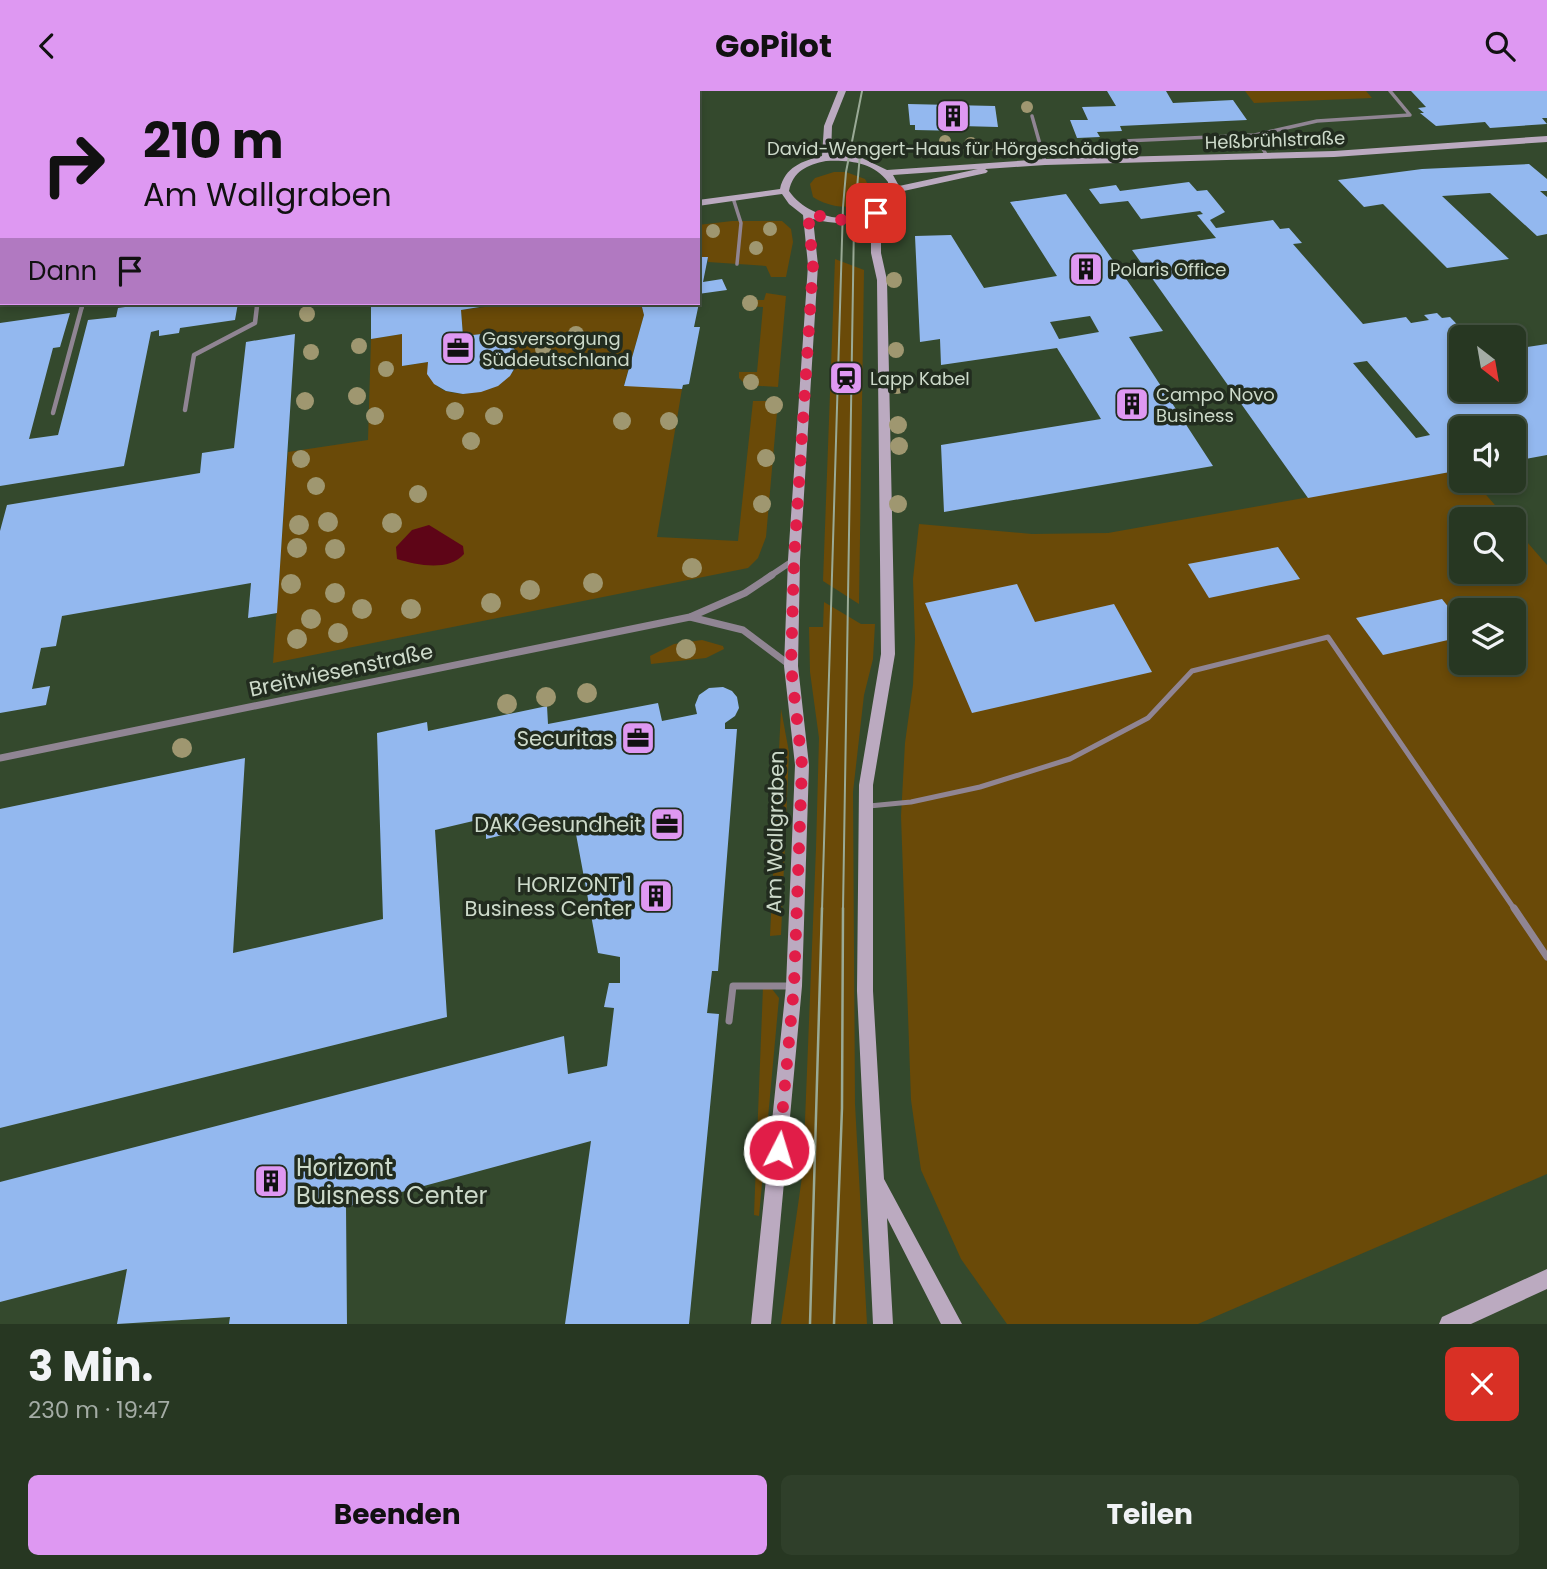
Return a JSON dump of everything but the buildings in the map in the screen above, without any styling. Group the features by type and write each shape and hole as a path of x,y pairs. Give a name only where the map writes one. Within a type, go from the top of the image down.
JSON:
{"street":[{"path":"826,158 828,126 842,91"},
{"name":"Heßbrühlstraße","path":"887,173 961,166 1267,156 1547,139"},
{"path":"826,158 860,160 887,173 895,190 890,202 876,213 843,220 808,214 796,208 783,191 785,180 793,170 807,162 826,158"},
{"name":"Heßbrühlstraße","path":"895,190 1004,166"},
{"path":"700,203 783,191"},
{"path":"876,213 876,253 882,280 888,654 866,785 865,991 883,1324"},
{"name":"Am Wallgraben","path":"761,1324 794,986 802,765 791,666 794,560 813,265 808,214"},
{"name":"Breitwiesenstraße","path":"0,758 690,617 745,593 794,560"},
{"name":"Breitwiesenstraße","path":"690,617 743,630 791,666"},
{"path":"877,1179 916,1261 952,1324"},
{"path":"1449,1324 1547,1279"}],"lane":[{"path":"1119,161 1124,141 1255,135 1317,121 1410,115 1390,91"},
{"path":"1032,116 1045,162"},
{"path":"1255,135 1267,156"},
{"path":"733,198 741,223 737,264"},
{"path":"53,413 82,305"},
{"path":"186,410 194,355 254,323 257,305"},
{"path":"866,807 911,802 980,787 1070,759 1148,718 1192,671 1328,637 1547,957"},
{"path":"729,1021 733,986 794,986"}],"shaded area":[{"path":"1245,91 1366,91 1372,98 1254,103"},
{"path":"834,172 846,172 865,179 871,190 867,198 861,203 845,207 828,204 813,197 810,184 815,178"},
{"path":"732,221 782,221 791,229 793,242 786,277 771,277 766,266 708,262 708,257 700,257 700,225"},
{"path":"835,259 864,270 859,604 823,581"},
{"path":"766,293 786,296 778,387 746,385 739,378 739,372 757,372 763,307 745,306 746,300 764,300"},
{"path":"500,305 642,305 644,315 624,385 682,389 657,537 738,541 753,401 778,401 766,537 758,558 748,568 273,663 288,452 368,440 371,339 402,334 403,366 428,362 432,380 444,390 461,393 480,391 511,374 518,361 514,348 504,339 497,337 463,336 461,310"},
{"path":"1449,472 1449,493 1484,493 1497,507 1449,507 1449,584 1526,584 1526,541 1547,565 1547,1174 1198,1324 1007,1324 961,1259 921,1170 911,1100 901,816 905,743 913,685 913,579 919,524 1032,534 1108,533"},
{"path":"429,525 463,546 464,554 457,560 441,565 423,565 397,559 396,547 412,530"},
{"path":"824,602 861,624 875,624 873,659 864,695 853,792 855,1104 867,1324 781,1324 803,1170 816,848 819,738 810,672 809,627 823,627"},
{"path":"702,640 723,646 724,649 706,658 651,664 650,656 674,644"},
{"path":"781,709 789,752 781,935 770,936"},
{"path":"763,987 772,989 779,998 759,1216 754,1215"}],"tram line":[{"path":"822,910 843,207 846,172 862,91"},
{"path":"843,910 854,222 861,143"},
{"path":"810,1324 822,908"},
{"path":"834,1324 842,1108 843,908"}],"place":[{"name":"David-Wengert-Haus für Hörgeschädigte","path":"953,116"},
{"name":"Polaris Office","path":"1086,269"},
{"name":"Gasversorgung Süddeutschland","path":"458,348"},
{"name":"Lapp Kabel","path":"846,378"},
{"name":"Campo Novo Business","path":"1132,404"},
{"name":"Securitas","path":"638,738"},
{"name":"DAK Gesundheit","path":"667,824"},
{"name":"HORIZONT 1 Business Center","path":"656,896"},
{"name":"Horizont Buisness Center","path":"271,1181"}],"route":[{"path":"779,1150 794,986 802,765 791,666 803,395 813,265 808,214 843,220 876,213"}]}
